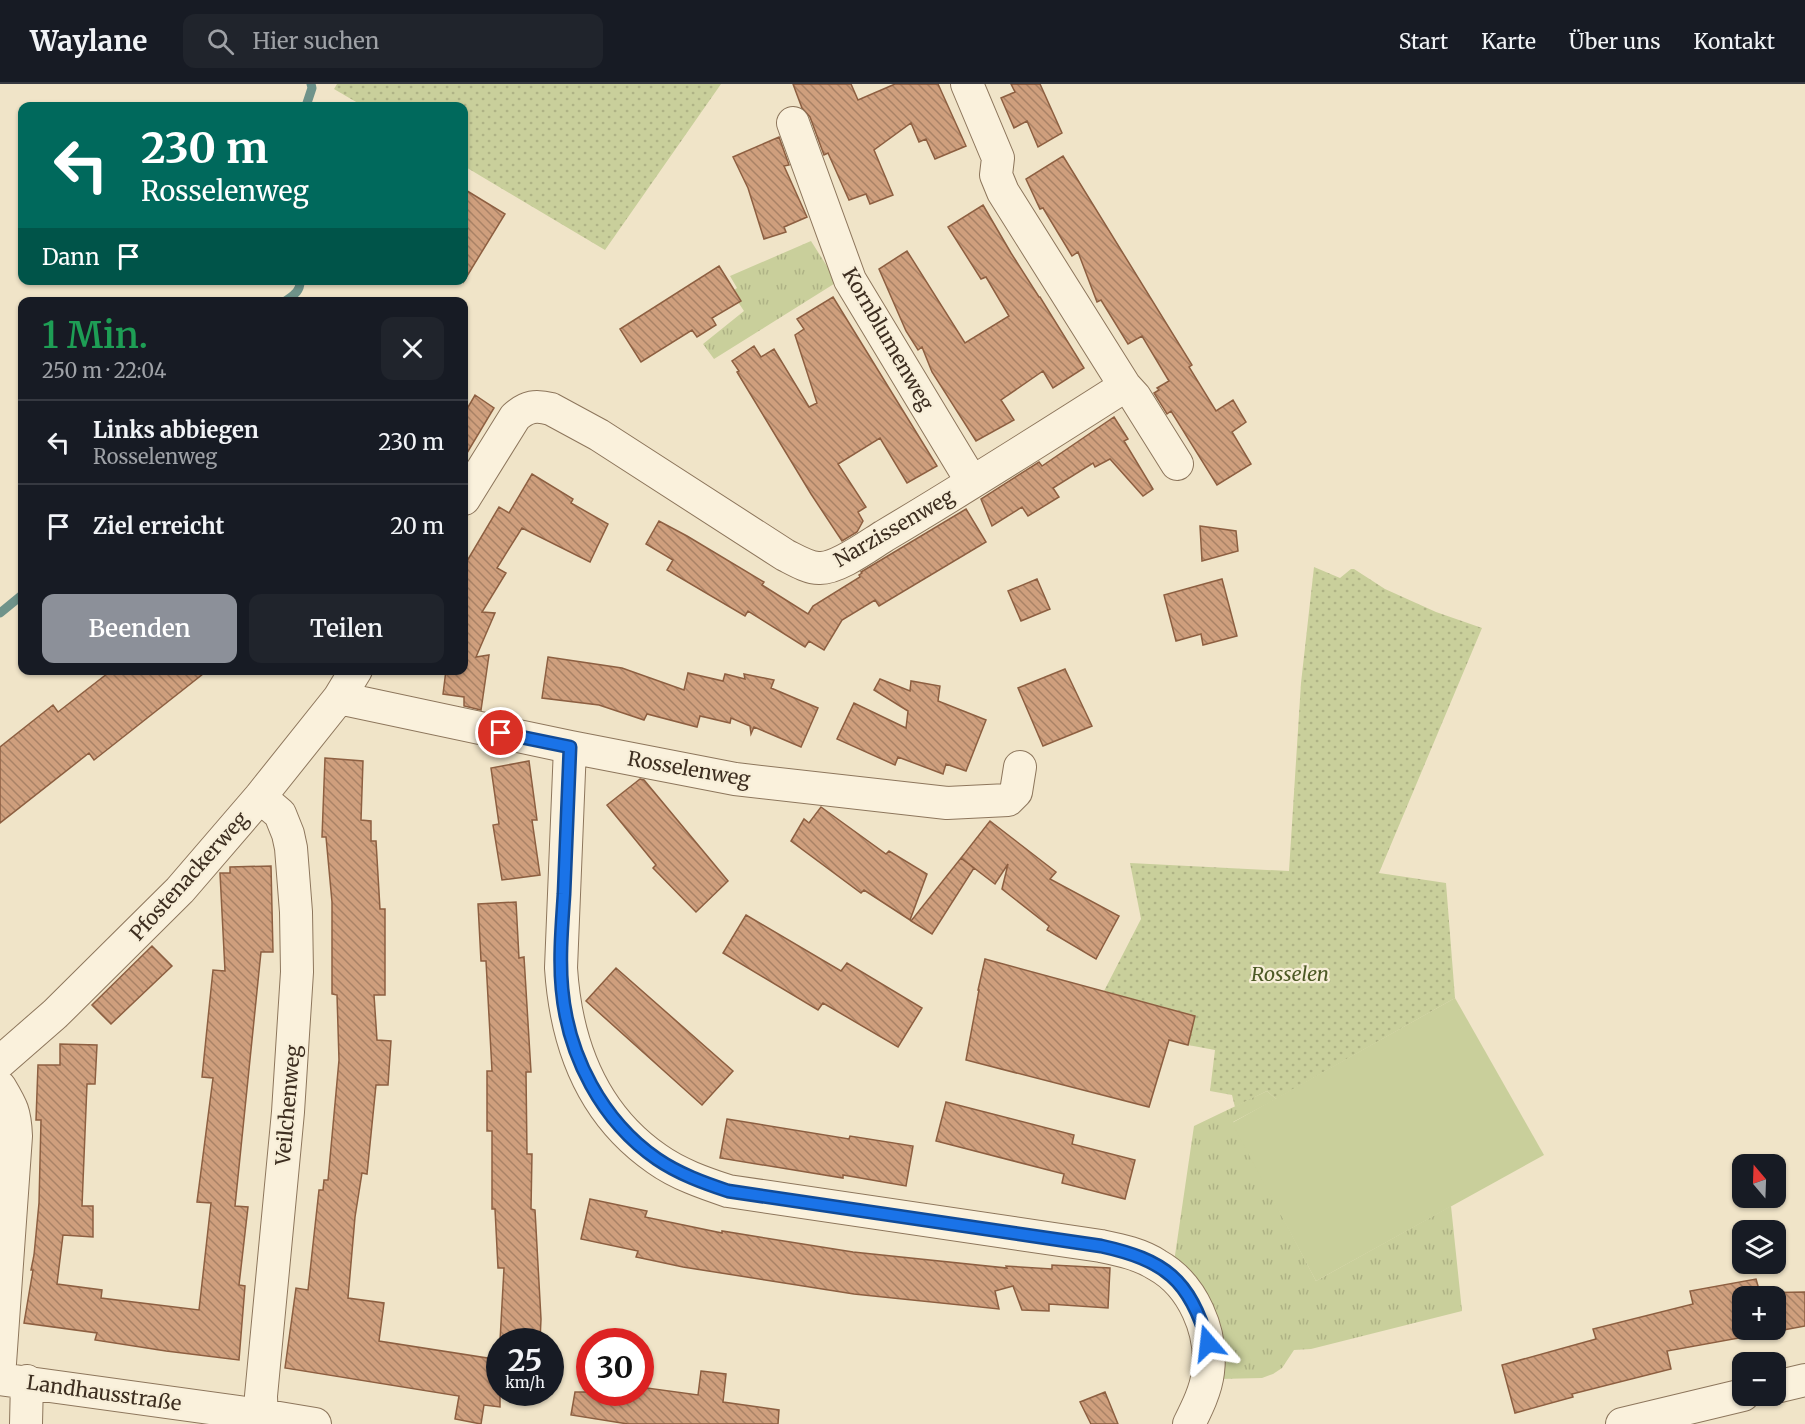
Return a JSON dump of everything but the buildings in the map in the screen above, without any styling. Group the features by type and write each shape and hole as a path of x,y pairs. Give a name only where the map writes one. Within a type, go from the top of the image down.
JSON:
{"street":[{"path":"967,84 998,158 996,175 1003,192 1177,464"},
{"name":"Kornblumenweg","path":"793,123 850,280 972,482"},
{"name":"Narzissenweg","path":"468,493 515,417 521,411 534,406 551,409 599,435 785,555 818,568 843,561 1125,386"},
{"name":"Pfostenackerweg","path":"0,1062 55,1014 180,890 260,797 339,698 353,675"},
{"name":"Rosselenweg","path":"339,698 735,779 947,803 1008,800 1016,792 1020,767"},
{"path":"570,747 562,992 574,1048 585,1074 617,1123 636,1143 658,1160 690,1177 728,1191 1101,1246 1141,1257 1158,1265 1172,1275 1192,1300 1208,1343 1208,1373 1204,1391 1189,1424"},
{"name":"Veilchenweg","path":"260,797 280,814 288,834 296,912 297,972 288,1112 262,1386 261,1419"},
{"path":"0,1087 12,1106 16,1136 0,1363"},
{"path":"14,1380 26,1424"},
{"name":"Landhausstraße","path":"14,1380 261,1419 315,1424"},
{"path":"1786,1385 1805,1380"},
{"path":"1622,1424 1732,1398"}],"green space":[{"path":"337,84 721,84 605,250 468,168 468,102 356,102 334,89"},
{"path":"811,241 837,282 714,359 703,344 744,311 738,302 741,300 734,290 737,288 730,276"},
{"name":"Rosselen","path":"1314,567 1340,578 1354,569 1385,589 1436,612 1482,628 1379,873 1446,883 1455,998 1276,1099 1267,1091 1235,1107 1232,1095 1210,1091 1215,1050 1188,1045 1195,1016 1104,991 1141,919 1130,863 1289,871 1301,683"},
{"path":"1455,998 1544,1155 1316,1281 1232,1123"},
{"path":"1267,1091 1276,1099 1233,1122 1316,1281 1451,1206 1462,1311 1311,1349 1294,1350 1282,1368 1262,1378 1219,1379 1174,1262 1194,1126"}],"waterway":[{"path":"307,102 311,84"},
{"path":"292,297 300,285"},
{"path":"0,613 18,598"}],"route":[{"path":"501,733 570,747 562,992 574,1048 585,1074 617,1123 636,1143 658,1160 682,1173 728,1191 1101,1246 1141,1257 1158,1265 1182,1286 1199,1315 1208,1343"}]}
